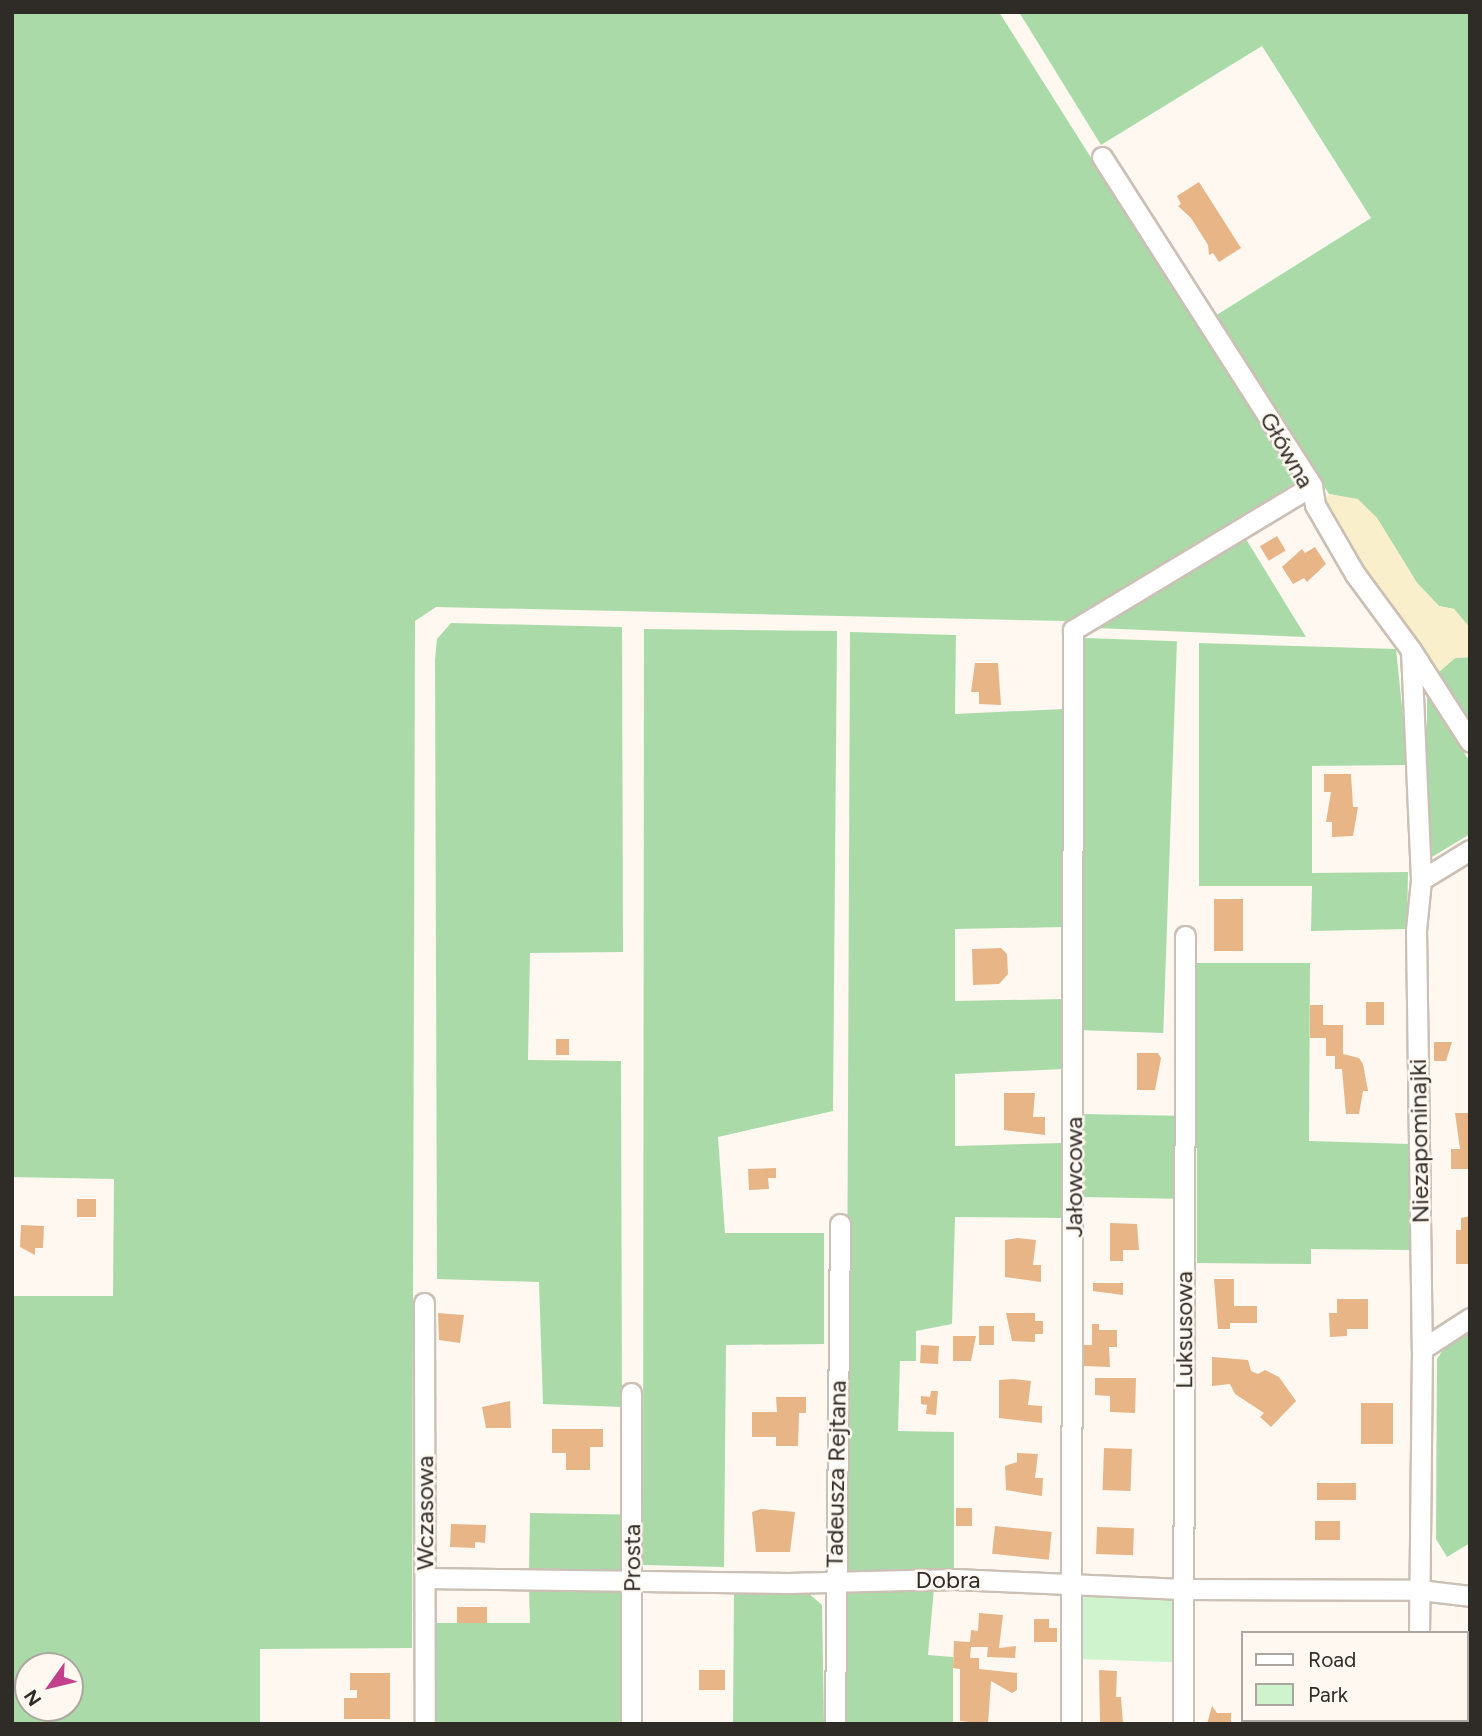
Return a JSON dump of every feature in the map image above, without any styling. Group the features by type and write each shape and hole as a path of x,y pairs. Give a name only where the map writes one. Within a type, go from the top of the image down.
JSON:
{"street":[{"name":"Główna","path":"1102,157 1312,486 1315,505 1355,574 1411,650 1470,742"},
{"name":"Jałowcowa","path":"1071,1724 1073,630 1312,486"},
{"name":"Niezapominajki","path":"1411,650 1421,880 1416,930 1422,1349 1419,1631"},
{"path":"1421,880 1470,850"},
{"name":"Luksusowa","path":"1183,1724 1185,936"},
{"name":"Tadeusza Rejtana","path":"835,1724 834,1582 840,1224"},
{"name":"Wczasowa","path":"424,1303 425,1724"},
{"path":"1422,1349 1470,1318"},
{"name":"Prosta","path":"631,1393 631,1724"},
{"name":"Dobra","path":"425,1578 834,1582 954,1579 1183,1588 1420,1590 1470,1596"}],"green space":[{"path":"12,12 999,12 1296,482 1089,612 1065,621 436,607 415,621 412,1648 260,1649 260,1724 12,1724 12,1296 113,1296 114,1179 12,1177"},
{"path":"1019,12 1470,12 1470,628 1454,609 1439,606 1417,583 1377,518 1358,500 1329,494 1215,316 1371,218 1262,46 1101,145"},
{"path":"1246,539 1306,637 1096,628"},
{"path":"451,623 622,627 623,952 530,953 528,1060 621,1061 622,1407 543,1404 539,1282 437,1279 435,660 437,639"},
{"path":"644,629 837,631 833,1111 718,1137 725,1233 824,1233 824,1344 726,1345 724,1567 643,1565"},
{"path":"850,632 956,635 955,714 1064,709 1065,927 955,929 955,1001 1066,999 1064,1069 955,1074 955,1146 1063,1143 1064,1218 955,1217 952,1324 916,1331 916,1361 900,1361 898,1431 954,1432 954,1570 846,1571"},
{"path":"1085,638 1177,641 1163,1033 1071,1030"},
{"path":"1199,643 1396,649 1408,765 1312,766 1312,873 1408,872 1407,929 1311,931 1312,886 1199,886"},
{"path":"1470,657 1470,731 1434,676 1455,658"},
{"path":"1427,693 1470,762 1470,834 1427,860"},
{"path":"1197,963 1310,963 1309,1141 1410,1144 1411,1250 1311,1249 1311,1264 1197,1263"},
{"path":"1082,1114 1177,1116 1176,1199 1081,1197"},
{"path":"1470,1327 1470,1543 1447,1557 1436,1539 1437,1359 1451,1338"},
{"path":"530,1513 622,1515 621,1571 529,1569"},
{"path":"621,1588 620,1724 436,1724 436,1623 530,1623 529,1589"},
{"path":"934,1588 928,1655 953,1657 953,1724 845,1724 845,1592"},
{"path":"734,1591 807,1592 822,1605 824,1724 733,1724"},
{"path":"1081,1592 1176,1595 1174,1662 1079,1659"}],"sand":[{"path":"1329,494 1358,499 1377,518 1417,583 1439,606 1454,609 1470,628 1470,657 1455,658 1434,676 1388,613 1322,502"}],"building":[{"path":"1199,182 1241,248 1219,262 1213,253 1209,255 1208,245 1191,218 1178,206 1181,204 1177,196"},
{"path":"1277,536 1286,551 1269,561 1260,546"},
{"path":"1315,547 1326,564 1307,582 1304,578 1293,584 1282,567 1302,549 1305,553"},
{"path":"975,663 998,663 1001,705 979,704 979,692 971,692"},
{"path":"1324,774 1351,774 1353,807 1358,807 1353,836 1332,837 1332,822 1326,822 1331,792 1324,792"},
{"path":"1214,899 1243,899 1243,951 1214,951"},
{"path":"1001,948 1007,954 1008,974 999,984 973,985 972,949"},
{"path":"1366,1002 1384,1002 1384,1025 1366,1025"},
{"path":"1310,1005 1323,1005 1323,1025 1343,1025 1343,1054 1359,1058 1363,1064 1368,1091 1363,1091 1359,1114 1346,1114 1342,1069 1335,1069 1335,1056 1326,1056 1326,1038 1310,1038"},
{"path":"556,1039 569,1039 569,1055 556,1055"},
{"path":"1434,1042 1452,1042 1446,1061 1434,1061"},
{"path":"1137,1053 1158,1053 1161,1058 1155,1090 1137,1090"},
{"path":"1004,1093 1035,1093 1033,1117 1045,1117 1045,1135 1004,1130"},
{"path":"1455,1113 1470,1113 1470,1169 1451,1169 1451,1149 1460,1149"},
{"path":"776,1168 776,1178 768,1178 769,1189 749,1190 748,1169"},
{"path":"77,1199 96,1199 96,1217 77,1217"},
{"path":"1470,1216 1470,1264 1456,1264 1456,1230 1461,1230 1461,1218"},
{"path":"1110,1223 1137,1224 1139,1250 1123,1250 1123,1261 1110,1261"},
{"path":"21,1225 44,1226 43,1248 35,1248 35,1255 20,1247"},
{"path":"1005,1240 1036,1240 1033,1265 1041,1265 1041,1282 1005,1277"},
{"path":"1214,1279 1234,1279 1234,1306 1257,1306 1257,1323 1230,1323 1230,1329 1218,1329"},
{"path":"1093,1283 1123,1283 1123,1295 1093,1291"},
{"path":"1337,1299 1368,1299 1368,1329 1347,1329 1347,1336 1330,1337 1329,1313 1337,1313"},
{"path":"438,1313 464,1315 460,1343 439,1340"},
{"path":"1006,1313 1035,1313 1035,1321 1043,1321 1043,1334 1035,1334 1035,1342 1012,1341"},
{"path":"1092,1324 1099,1324 1099,1330 1117,1330 1117,1347 1109,1347 1110,1367 1081,1366 1082,1345 1092,1345"},
{"path":"979,1326 994,1326 994,1345 979,1345"},
{"path":"953,1336 976,1336 971,1361 953,1361"},
{"path":"921,1345 939,1346 938,1364 920,1363"},
{"path":"1212,1357 1248,1360 1251,1371 1258,1374 1265,1370 1279,1377 1296,1401 1271,1427 1260,1417 1264,1413 1235,1394 1230,1384 1212,1386"},
{"path":"1095,1378 1136,1378 1135,1413 1110,1412 1110,1396 1095,1395"},
{"path":"999,1380 1031,1381 1028,1405 1042,1406 1042,1423 999,1418"},
{"path":"931,1391 938,1391 936,1415 926,1414 927,1405 921,1404 921,1396 930,1397"},
{"path":"776,1397 806,1397 806,1413 799,1413 798,1446 776,1446 776,1437 752,1437 752,1412 777,1412"},
{"path":"510,1401 511,1428 486,1428 482,1407"},
{"path":"1361,1403 1393,1403 1393,1444 1361,1444"},
{"path":"552,1429 603,1429 603,1447 590,1447 590,1470 566,1470 566,1453 552,1453"},
{"path":"1104,1448 1132,1449 1131,1491 1103,1490"},
{"path":"1017,1453 1038,1454 1035,1478 1043,1478 1042,1496 1006,1490 1005,1466 1017,1462"},
{"path":"1317,1483 1356,1483 1356,1500 1317,1500"},
{"path":"956,1508 972,1508 972,1526 956,1526"},
{"path":"761,1509 795,1512 790,1552 756,1552 752,1512"},
{"path":"1315,1521 1340,1521 1340,1540 1315,1540"},
{"path":"451,1524 486,1525 485,1543 475,1542 475,1548 450,1547"},
{"path":"995,1526 1052,1532 1049,1560 992,1554"},
{"path":"1097,1527 1134,1528 1133,1555 1096,1554"},
{"path":"457,1607 487,1607 487,1623 457,1623"},
{"path":"979,1613 1003,1615 999,1648 1016,1646 1015,1658 987,1657 988,1647 971,1647 970,1658 979,1658 979,1669 1017,1673 1017,1690 1012,1693 991,1681 988,1724 960,1721 960,1669 953,1668 954,1641 970,1642 971,1630 978,1631"},
{"path":"1034,1619 1049,1619 1049,1628 1057,1628 1057,1642 1034,1642"},
{"path":"1468,1655 1470,1655 1468,1698"},
{"path":"699,1670 725,1670 725,1690 699,1690"},
{"path":"1099,1670 1117,1671 1116,1697 1121,1697 1123,1724 1100,1723"},
{"path":"350,1673 390,1673 390,1719 344,1719 344,1698 357,1698 357,1690 350,1690"},
{"path":"1212,1706 1217,1713 1231,1713 1231,1724 1207,1724"}]}
